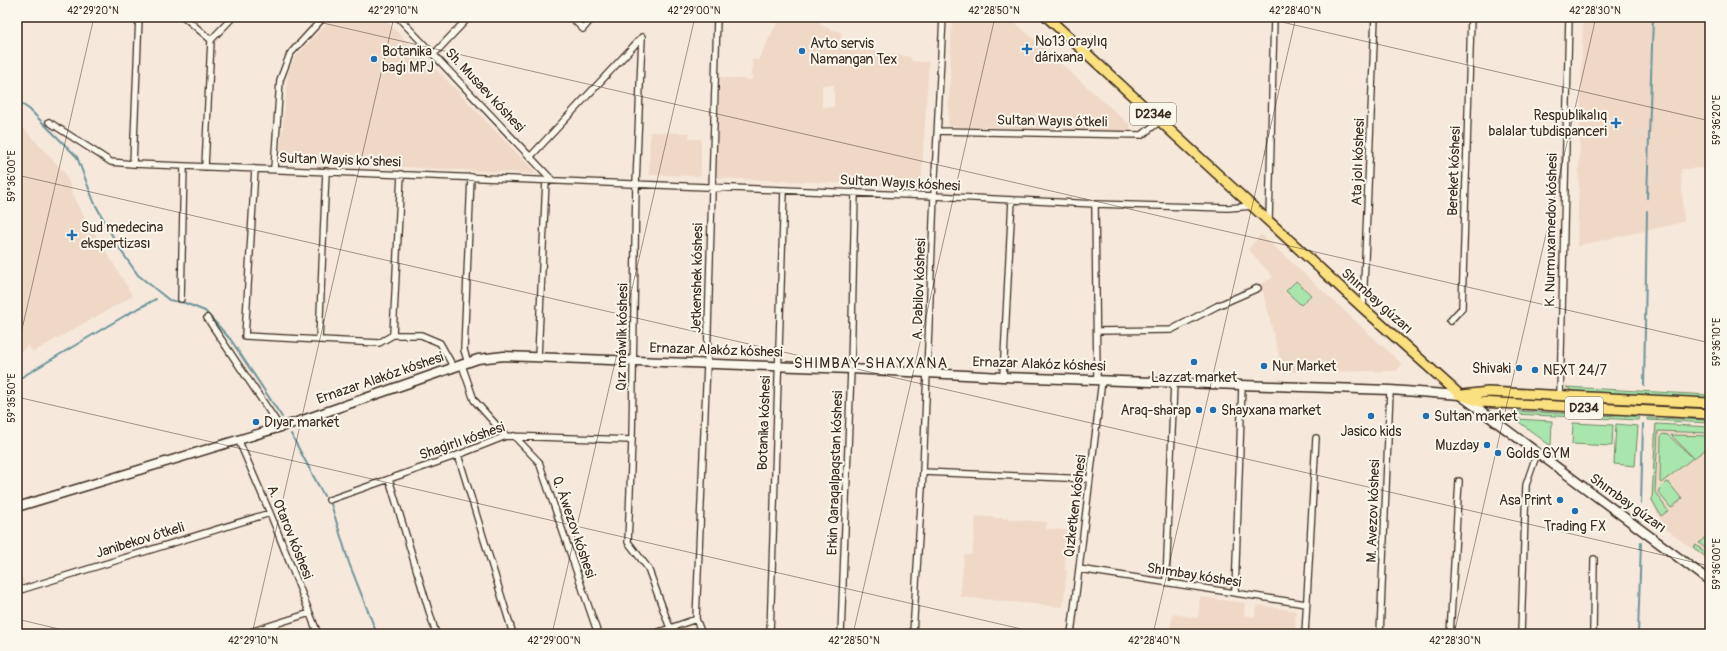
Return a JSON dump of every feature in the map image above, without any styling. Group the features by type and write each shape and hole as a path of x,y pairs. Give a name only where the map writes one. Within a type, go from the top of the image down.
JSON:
{"main road":[{"name":"Shımbay gúzarı","path":"1047,17 1363,308 1460,395 1710,581"},
{"name":"Ernazar Alakóz kóshesi","path":"17,507 280,427 478,359 504,356 851,369 1003,377 1390,390 1460,395 1481,392 1710,404"},
{"name":"Ernazar Alakóz kóshesi","path":"1460,395 1480,402 1710,414"}],"street":[{"path":"112,17 139,17 134,164"},
{"path":"184,17 211,40"},
{"path":"205,167 211,40 233,17"},
{"path":"274,169 280,80 290,54 324,17"},
{"name":"Sh. Musaev kóshesi","path":"398,17 531,156 549,180"},
{"path":"434,54 469,17"},
{"path":"571,17 583,29 593,17"},
{"name":"Jetkenshek kóshesi","path":"702,634 696,619 707,364 717,17"},
{"name":"A. Dabilov kóshesi","path":"913,633 924,472 934,196 943,17"},
{"path":"1269,221 1274,17"},
{"name":"Ata jolı kóshesi","path":"1363,308 1375,17"},
{"name":"Bereket kóshesi","path":"1450,321 1462,308 1471,17"},
{"name":"K. Nurmuxamedov kóshesi","path":"1560,396 1569,17"},
{"name":"Qız máwlik kóshesi","path":"531,156 642,36 636,184 632,440 628,542 648,568 670,628"},
{"name":"Sultan Wayıs ótkeli","path":"938,131 1142,135 1160,121"},
{"name":"Sultan Wayis ko'shesi","path":"48,122 110,162 549,180"},
{"path":"181,299 184,166"},
{"path":"255,168 245,336 379,343 393,335 422,335 440,343 461,365 474,400 506,436"},
{"path":"319,340 326,171"},
{"path":"393,335 401,174"},
{"path":"461,365 464,350 471,177"},
{"path":"538,357 549,180"},
{"name":"Sultan Wayıs kóshesi","path":"549,180 855,192 1095,204 1228,208 1253,206"},
{"name":"Botanika kóshesi","path":"770,634 784,190"},
{"name":"Erkin Qaraqalpaqstan kóshesi","path":"842,634 851,369 855,192"},
{"path":"1003,377 1012,200"},
{"name":"Qızketken kóshesi","path":"1071,634 1090,479 1100,380 1097,331 1095,204"},
{"path":"1097,331 1171,330 1217,306 1258,288"},
{"path":"208,318 280,427"},
{"path":"1166,582 1174,382"},
{"path":"1235,593 1242,385"},
{"name":"M. Avezov kóshesi","path":"1380,634 1390,390"},
{"name":"Shaǵırlı kóshesi","path":"329,500 458,455 506,436 632,440"},
{"name":"Q. Áwezov kóshesi","path":"514,436 539,462 598,634"},
{"path":"1305,634 1316,438"},
{"name":"A. Otarov kóshesi","path":"238,439 270,513 318,634"},
{"path":"1521,634 1526,486 1537,453"},
{"path":"458,455 513,634"},
{"path":"924,472 1090,479"},
{"path":"389,479 436,634"},
{"path":"1450,634 1459,481"},
{"name":"Janibekov ótkeli","path":"17,591 270,513"},
{"path":"1593,634 1594,559"},
{"name":"Shımbay kóshesi","path":"1079,569 1306,604"},
{"path":"244,634 310,613"},
{"path":"653,634 696,619"}],"shaded area":[{"path":"333,17 382,17 442,75 537,174 301,163 292,155 280,155 288,73 295,57"},
{"path":"780,17 822,17 820,25 842,33 840,44 910,57 912,61 929,62 921,187 716,178 720,77 752,80 752,60 758,60","holes":["822,85 834,85 834,107 822,107"]},
{"path":"952,17 1009,17 1131,126 1128,131 948,126"},
{"path":"1583,17 1710,17 1710,168 1681,169 1684,222 1577,246"},
{"name":"Sud medecina ekspertizası","path":"17,121 65,173 78,206 133,296 33,352 28,345 17,356"},
{"path":"650,132 690,133 689,139 701,139 701,176 649,175"},
{"path":"1261,234 1402,364 1397,371 1283,372 1261,284 1273,277 1248,249"},
{"path":"1654,424 1710,427 1710,562 1664,528 1651,501"},
{"path":"976,516 1047,522 1046,529 1067,530 1065,570 1067,570 1063,607 960,597 964,555 972,554"},
{"path":"17,561 24,583 17,585"},
{"path":"1200,597 1245,603 1244,615 1255,617 1257,605 1296,611 1295,634 1169,634 1173,614 1198,618"}],"green space":[{"path":"1296,281 1311,295 1301,305 1286,291"},
{"path":"1566,387 1710,395 1710,399 1573,391"},
{"path":"1513,411 1639,417 1638,420 1513,414"},
{"path":"1647,418 1710,420 1710,423 1647,420"},
{"path":"1515,419 1552,421 1551,445 1548,444"},
{"path":"1573,423 1613,425 1612,446 1572,444"},
{"path":"1616,424 1638,426 1635,466 1614,464"},
{"path":"1656,424 1710,427 1710,433 1658,431 1655,492 1668,511 1661,516 1652,500"},
{"path":"1663,434 1668,435 1693,458 1661,483 1661,436"},
{"path":"1671,435 1710,436 1710,446 1694,458"},
{"path":"1666,482 1669,483 1682,499 1671,508 1658,492"},
{"path":"1707,535 1710,538 1710,552 1699,543"},
{"path":"1696,545 1710,556 1710,560 1693,547"}],"waterway":[{"path":"1647,198 1653,17"},
{"path":"17,101 29,109 77,157 94,202 119,248 138,275 169,300 185,303 205,311 231,340 282,417"},
{"path":"1644,386 1647,211"},
{"path":"17,380 126,315 156,299"},
{"path":"1641,503 1643,424"},
{"path":"291,434 324,496"},
{"path":"331,504 349,563 377,634"},
{"path":"1638,634 1641,543"}],"place":[{"name":"№13 oraylıq dárixana","path":"1027,49"},
{"name":"Avto servis Namangan Tex","path":"802,51"},
{"name":"Botanika baǵı MPJ","path":"374,59"},
{"name":"Respublikalıq balalar tubdispanceri","path":"1616,123"},
{"name":"Sud medecina ekspertizası","path":"72,235"},
{"name":"Lazzat market","path":"1194,362"},
{"name":"Nur Market","path":"1264,366"},
{"name":"Shivaki","path":"1519,368"},
{"name":"NEXT 24/7","path":"1535,370"},
{"name":"Araq-sharap","path":"1199,410"},
{"name":"Shayxana market","path":"1213,410"},
{"name":"Jasico kids","path":"1371,416"},
{"name":"Sultan market","path":"1426,416"},
{"name":"Dıyar market","path":"256,422"},
{"name":"Muzday","path":"1487,445"},
{"name":"Golds GYM","path":"1498,453"},
{"name":"Asa Print","path":"1560,500"},
{"name":"Trading FX","path":"1575,511"}],"district":[{"name":"SHIMBAY SHAYXANA","path":"871,363"}]}
